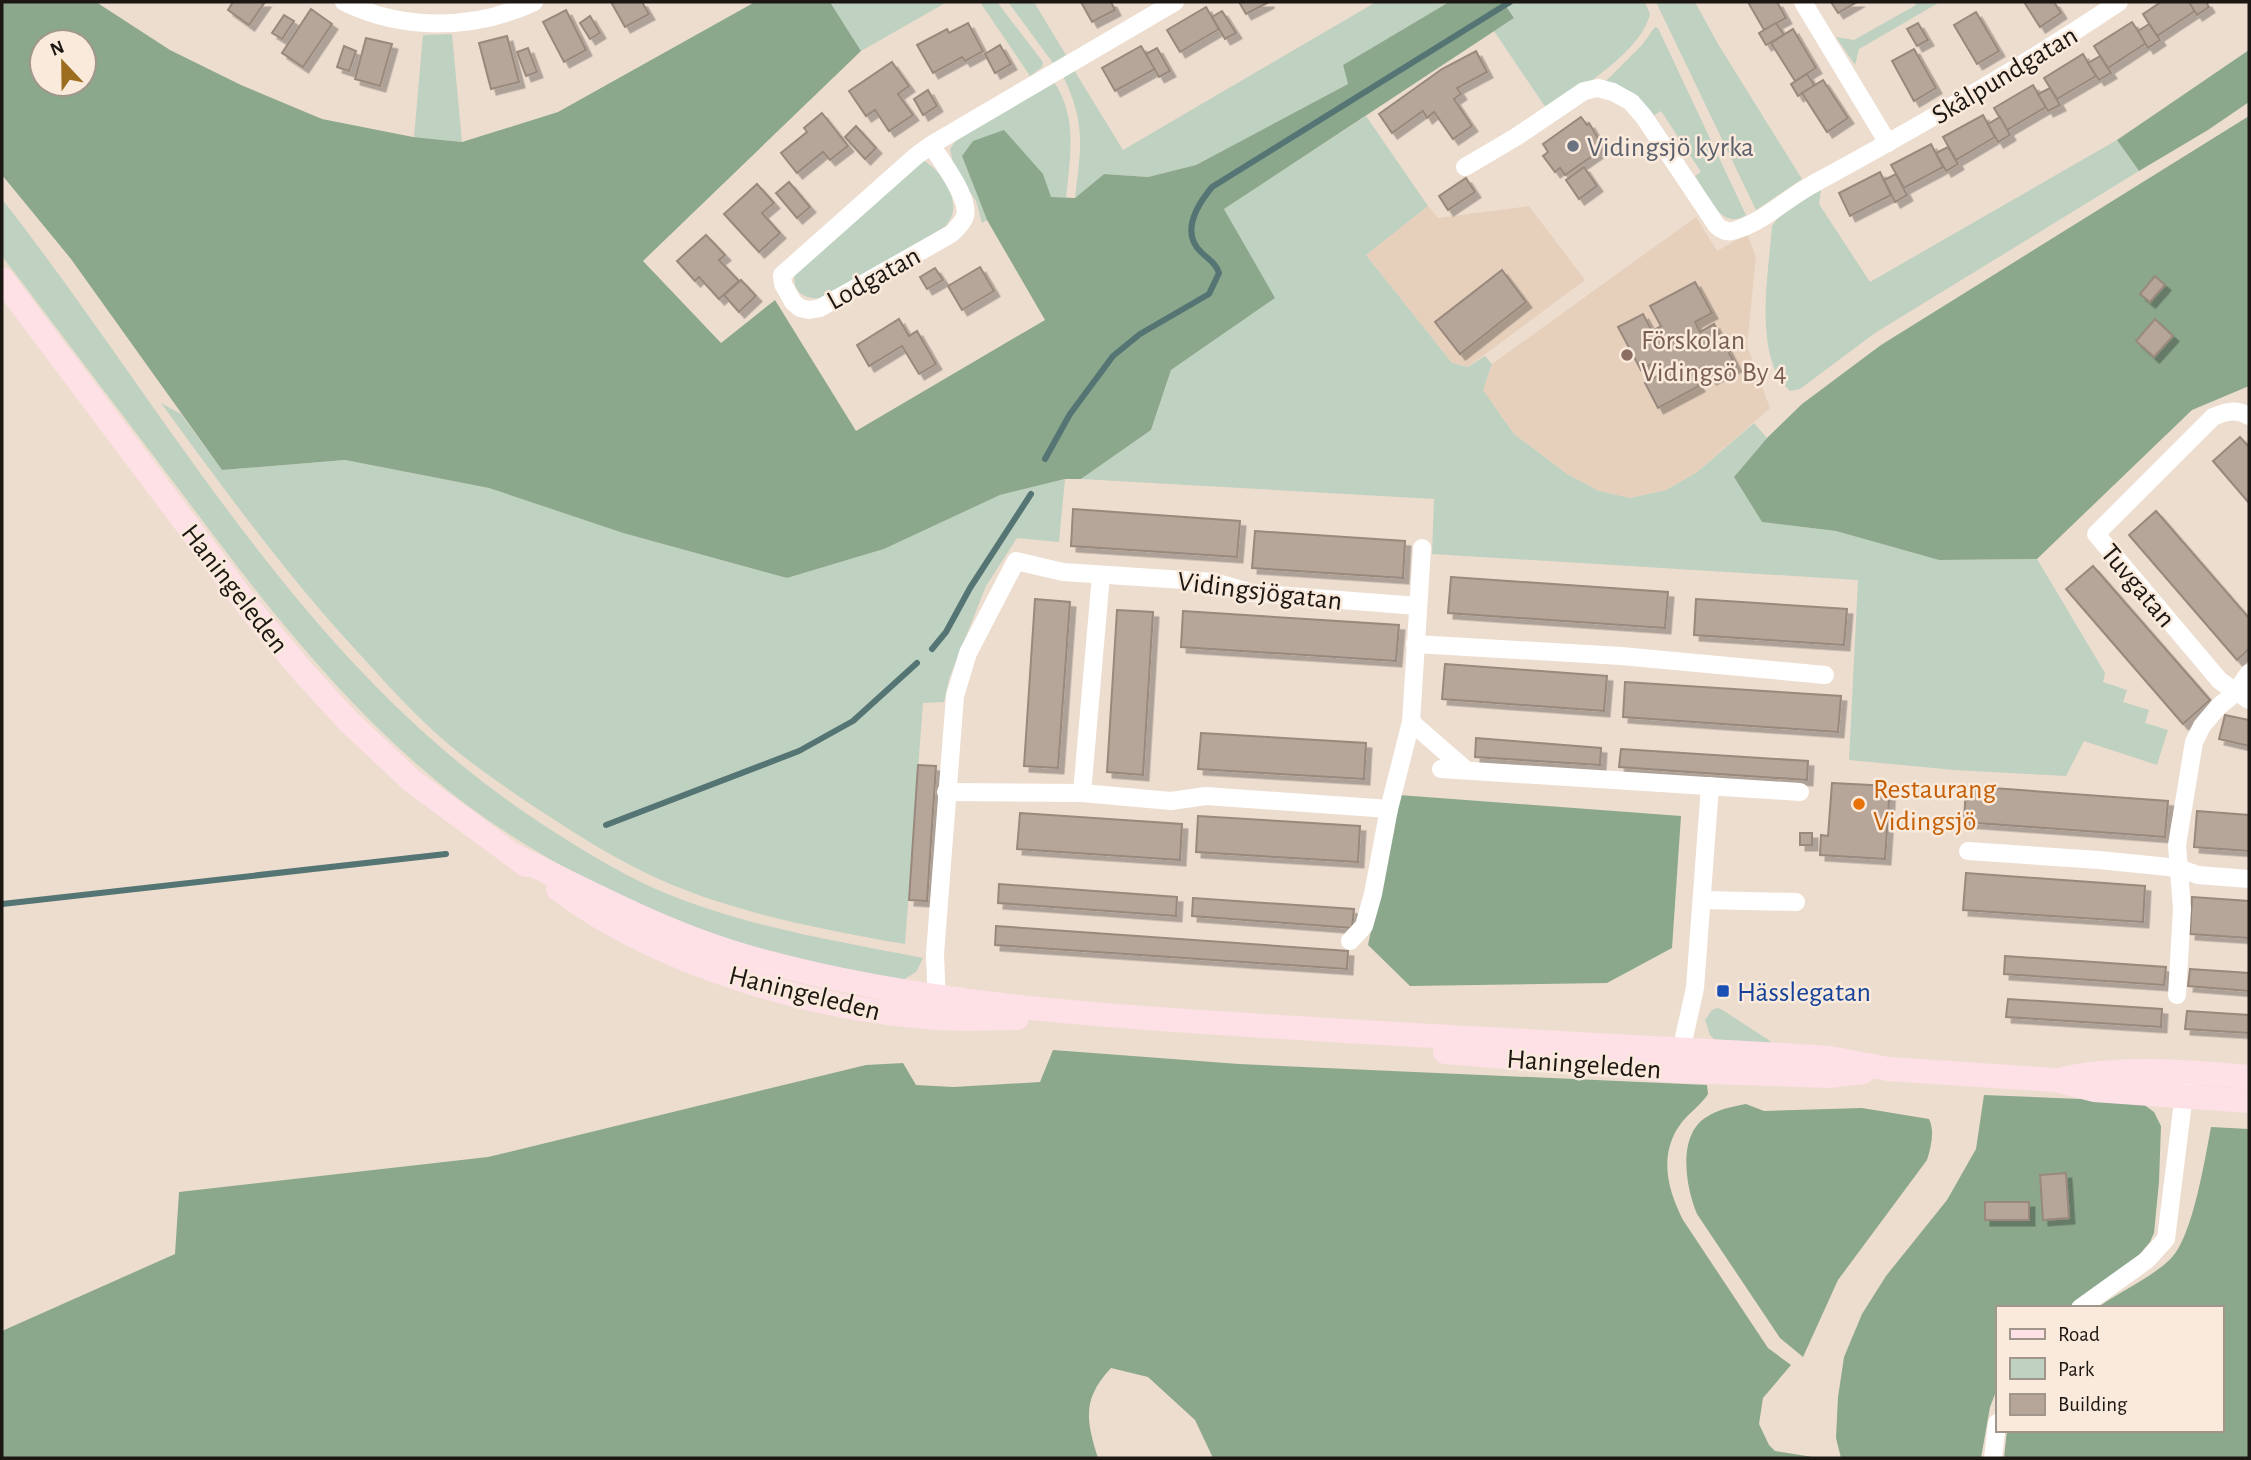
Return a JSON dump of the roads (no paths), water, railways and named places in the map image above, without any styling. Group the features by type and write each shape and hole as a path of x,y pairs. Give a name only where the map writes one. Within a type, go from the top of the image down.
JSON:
{"main road":[{"name":"Haningeleden","path":"2,279 251,610 348,721 412,781 513,855 619,907 700,941 751,958 867,986 937,1007 1283,1027 1430,1051 1679,1060 1829,1076 1888,1069 2055,1080 2091,1073 2128,1071 2249,1101"},
{"name":"Haningeleden","path":"2185,1084 2249,1077"}],"street":[{"path":"344,2 360,10 399,21 440,24 500,16 534,2"},
{"name":"Lodgatan","path":"931,145 961,194 965,216 960,225 950,234 831,302 809,310 800,308 787,293 782,275 893,175 931,145 1175,2"},
{"path":"1803,2 1888,143"},
{"name":"Skålpundgatan","path":"1465,167 1516,137 1584,91 1598,88 1613,92 1631,102 1644,117 1717,226 1723,231 1734,231 1756,221 1806,188 1993,82 2119,2"},
{"name":"Tuvgatan","path":"2242,696 2220,681 2096,534 2213,417 2225,411 2240,411 2249,415"},
{"path":"1350,941 1364,926 1389,808 1411,722 1422,548"},
{"name":"Vidingsjögatan","path":"937,1007 934,954 955,696 968,653 1016,561 1063,572 1214,582 1261,594 1418,606"},
{"path":"1082,793 1101,575"},
{"path":"1415,644 1621,656 1683,664 1825,675"},
{"path":"2177,995 2182,887 2177,845 2193,743 2202,726 2218,707 2242,696 2249,673"},
{"path":"1411,722 1465,769"},
{"path":"1441,769 1800,792"},
{"path":"1679,1060 1695,988 1710,786"},
{"path":"946,792 1082,793 1171,801 1198,796 1389,808"},
{"path":"1968,852 2099,860 2178,868 2198,875 2249,879"},
{"path":"1702,900 1796,902"},
{"path":"2083,1306 2147,1260 2166,1239 2185,1084"},
{"path":"1993,1458 1996,1432"}],"waterway":[{"path":"1045,459 1070,414 1113,356 1140,334 1209,294 1219,273 1195,244 1192,227 1193,218 1212,187 1510,2"},
{"path":"932,649 946,632 970,588 1031,494"},
{"path":"606,825 799,751 853,721 917,663"},
{"path":"2,904 446,854"}],"place":[{"name":"Vidingsjö kyrka","path":"1573,146"},
{"name":"Förskolan Vidingsö By 4","path":"1627,355"},
{"name":"Restaurang Vidingsjö","path":"1859,804"},
{"name":"Hässlegatan","path":"1723,991"}]}
